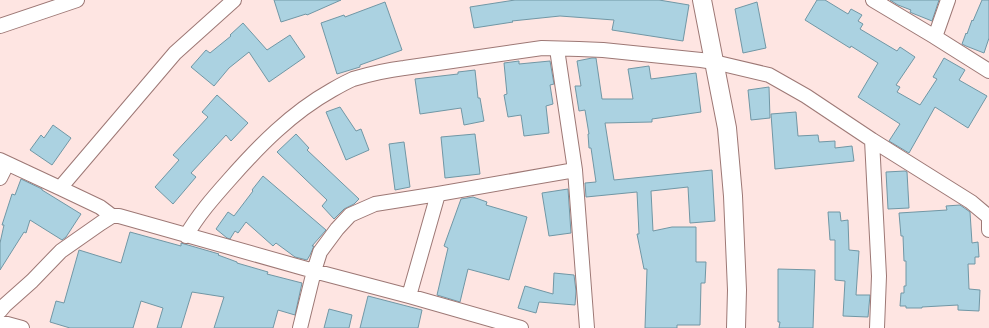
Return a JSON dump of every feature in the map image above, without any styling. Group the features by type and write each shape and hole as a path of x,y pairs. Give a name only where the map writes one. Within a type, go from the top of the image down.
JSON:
{"street":[{"path":"0,26 77,0"},
{"path":"60,188 175,53 233,0"},
{"path":"702,0 727,128 737,290 736,328"},
{"path":"872,0 989,71"},
{"path":"935,37 948,0"},
{"path":"186,236 199,215 247,159 266,140 302,109 340,85 387,70 542,48 618,51 701,60 769,75 806,96 872,140 971,202 989,216 989,230"},
{"path":"558,48 575,170 588,328"},
{"path":"872,140 879,276 877,328"},
{"path":"0,178 4,162 100,207 112,216"},
{"path":"300,328 320,252 337,229 350,215 375,204 575,170"},
{"path":"409,296 438,194"},
{"path":"0,311 61,251 112,216 119,216 186,236 521,328"},
{"path":"0,322 22,328"}],"building":[{"path":"274,0 341,0 307,15 306,14 281,22"},
{"path":"515,0 659,0 689,5 683,41 612,30 614,20 560,16 512,21 513,22 474,28 470,7"},
{"path":"817,0 825,0 848,14 851,9 862,15 858,21 863,24 860,29 897,51 900,47 915,57 896,85 900,87 897,92 920,105 937,79 933,77 944,58 965,70 959,80 987,96 968,128 935,107 909,153 889,141 900,124 858,97 878,63 851,46 850,48 805,20"},
{"path":"890,0 939,0 932,21 910,12 911,10"},
{"path":"982,0 989,0 989,38 984,53 962,44"},
{"path":"385,2 402,50 360,65 360,67 337,74 321,23 344,15 345,17"},
{"path":"757,2 766,48 743,53 735,9"},
{"path":"243,23 267,50 290,35 305,57 269,82 249,52 229,68 214,86 191,67 206,50 210,53 231,36 230,35"},
{"path":"596,58 602,99 633,99 628,69 649,66 651,79 696,73 701,112 652,119 652,122 605,123 614,180 712,170 715,221 690,223 688,187 651,191 653,231 672,227 696,227 696,262 706,262 705,283 701,283 700,325 677,325 677,328 645,328 647,269 644,269 637,234 639,234 637,192 586,197 585,183 596,182 591,148 589,148 589,134 585,110 579,111 575,86 581,86 577,61"},
{"path":"519,61 519,64 550,61 554,84 550,85 553,104 546,106 549,133 524,136 521,115 508,117 504,95 507,94 504,63"},
{"path":"475,70 478,98 480,98 484,121 464,125 461,108 420,114 415,79 458,74 458,72"},
{"path":"769,87 770,118 751,120 748,90"},
{"path":"217,95 248,123 231,141 226,135 191,173 196,177 173,204 155,187 179,160 173,155 208,117 202,112"},
{"path":"340,107 356,131 361,129 369,150 346,160 326,112"},
{"path":"796,112 798,136 818,135 819,142 835,141 835,148 852,146 854,161 775,169 771,114"},
{"path":"53,125 71,138 52,165 30,150 41,135 44,138"},
{"path":"296,134 309,148 307,150 359,199 354,204 344,209 334,219 322,206 327,200 277,152"},
{"path":"475,134 480,174 445,178 441,137"},
{"path":"404,142 410,187 395,190 389,144"},
{"path":"886,172 907,172 909,208 888,209"},
{"path":"263,176 326,230 312,246 314,246 307,260 295,257 276,243 273,246 246,222 238,233 235,231 230,239 216,229 228,212 234,216"},
{"path":"21,179 42,189 81,214 66,237 62,240 30,220 26,233 24,232 0,270 0,243 4,225 2,225 12,194 15,195"},
{"path":"568,189 571,233 549,236 542,193"},
{"path":"473,197 487,202 486,205 527,217 509,280 468,269 460,302 437,295 448,248 444,246 461,199"},
{"path":"960,205 970,212 972,243 978,242 979,257 975,257 975,264 968,264 969,289 980,290 979,311 958,310 958,305 922,308 906,308 906,306 900,306 901,293 904,293 904,286 906,286 906,261 904,261 903,236 901,236 899,213 947,210 946,206"},
{"path":"828,212 840,212 841,221 848,220 849,250 859,251 856,295 870,295 868,317 843,316 845,281 835,280 835,240 830,240"},
{"path":"130,232 181,246 181,243 219,254 218,255 237,263 268,272 267,274 302,283 295,315 278,310 273,328 214,328 224,297 192,292 181,328 157,328 163,308 141,301 133,328 70,328 50,322 56,301 64,303 79,250 121,263"},
{"path":"778,269 815,270 813,328 779,328"},
{"path":"554,273 574,275 576,291 575,305 539,302 536,313 518,308 525,286 553,294"},
{"path":"368,296 422,310 418,328 360,328"},
{"path":"329,309 352,315 349,328 324,328"}]}
